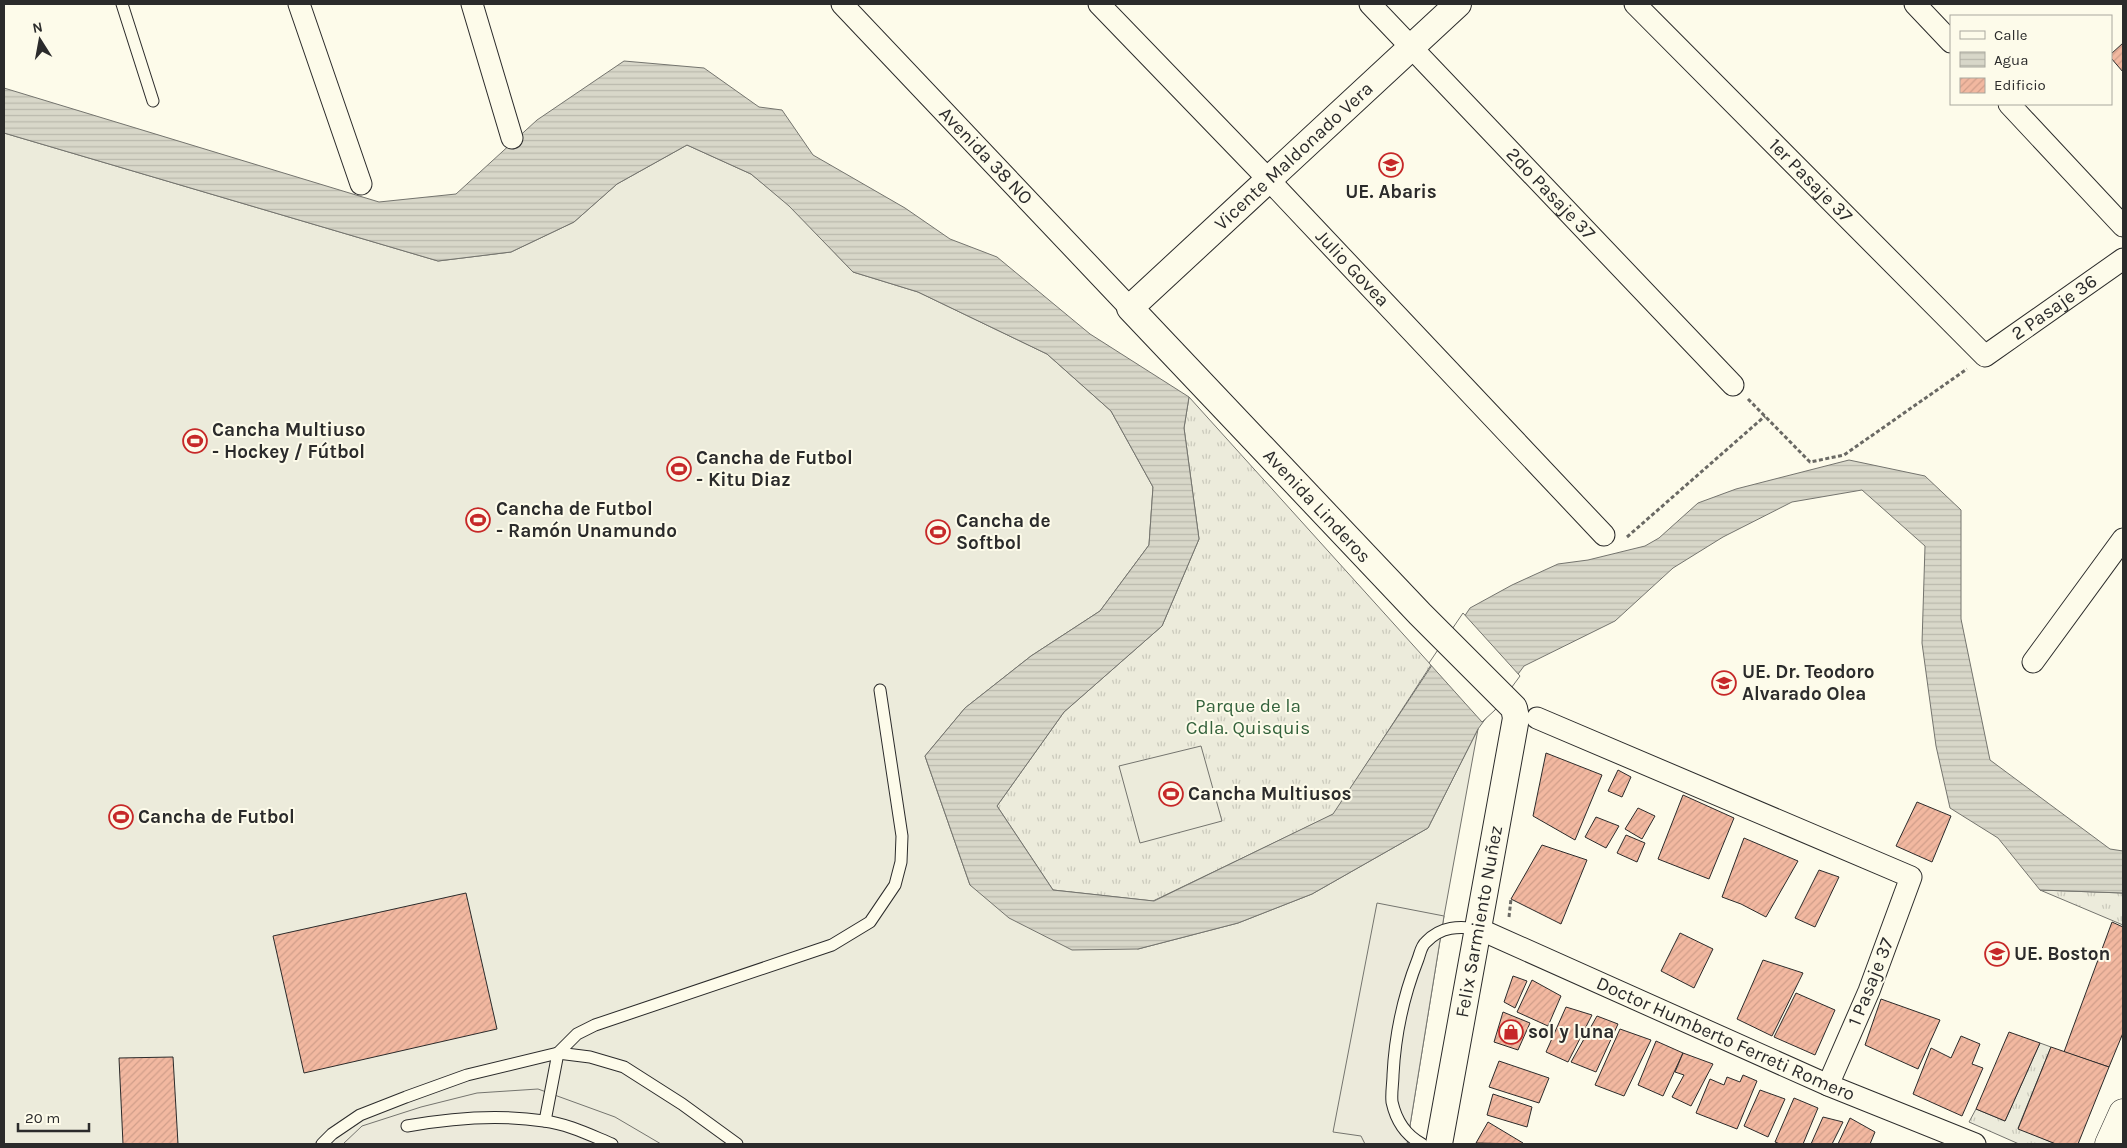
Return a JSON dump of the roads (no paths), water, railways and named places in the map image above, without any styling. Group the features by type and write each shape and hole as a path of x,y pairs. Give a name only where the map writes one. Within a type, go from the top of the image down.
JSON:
{"street":[{"path":"299,4 361,184"},
{"name":"Avenida 38 NO","path":"842,4 1130,308"},
{"name":"Julio Govea","path":"1099,4 1268,178 1604,535"},
{"name":"2do Pasaje 37","path":"1370,4 1413,46 1733,384"},
{"name":"Vicente Maldonado Vera","path":"1130,308 1268,178 1458,4"},
{"name":"1er Pasaje 37","path":"1635,4 1985,356"},
{"path":"1915,4 1950,41"},
{"path":"477,7 512,138"},
{"path":"2010,105 2123,226"},
{"name":"2 Pasaje 36","path":"1985,356 2123,259"},
{"name":"Avenida Linderos","path":"1130,308 1420,614 1507,701"},
{"path":"2033,662 2123,539"},
{"name":"Felix Sarmiento Nuñez","path":"1439,1144 1516,718 1514,708 1507,701"},
{"name":"1 Pasaje 37","path":"1537,718 1911,877 1868,991 1828,1086"},
{"name":"Doctor Humberto Ferreti Romero","path":"1479,929 1828,1086 1975,1144"}],"lane":[{"path":"122,4 153,101"},
{"path":"545,1121 558,1053 577,1034 595,1025 832,945 870,922 895,885 901,862 902,836 880,690"},
{"path":"1422,1144 1404,1131 1392,1101 1395,1041 1409,982 1424,943 1434,934 1449,928 1479,929"},
{"path":"322,1144 332,1134 360,1115 406,1097 467,1075 558,1053 590,1058 624,1067 682,1104 737,1144"},
{"path":"407,1126 472,1118 545,1121 575,1129 612,1144"}],"water":[{"path":"624,61 704,68 759,107 782,110 813,155 905,208 950,239 997,257 1090,334 1189,397 1184,428 1199,539 1162,626 1064,712 997,806 1053,890 1154,901 1333,814 1470,608 1512,585 1558,564 1588,560 1645,546 1659,538 1698,503 1736,489 1849,460 1925,476 1961,510 1961,619 1990,760 2110,849 2123,851 2123,893 2040,890 1998,838 1950,808 1936,746 1922,643 1925,546 1862,490 1792,502 1723,537 1673,568 1615,621 1524,666 1478,729 1428,828 1312,894 1238,923 1138,949 1072,950 1009,918 970,885 925,756 965,708 1031,656 1100,611 1149,545 1153,487 1111,411 1047,354 918,292 853,272 789,206 751,174 687,145 617,184 574,222 511,252 438,261 4,133 4,88 379,202 456,194 537,120"}],"place":[{"name":"UE. Abaris","path":"1391,165"},
{"name":"Cancha Multiuso - Hockey / Fútbol","path":"195,441"},
{"name":"Cancha de Futbol - Kitu Diaz","path":"679,469"},
{"name":"Cancha de Futbol - Ramón Unamundo","path":"478,520"},
{"name":"Cancha de Softbol","path":"938,532"},
{"name":"UE. Dr. Teodoro Alvarado Olea","path":"1724,683"},
{"name":"Cancha Multiusos","path":"1171,794"},
{"name":"Cancha de Futbol","path":"121,817"},
{"name":"UE. Boston","path":"1997,954"},
{"name":"sol y luna","path":"1511,1032"}],"park label":[{"name":"Parque de la Cdla. Quisquis","path":"1248,717"}]}
